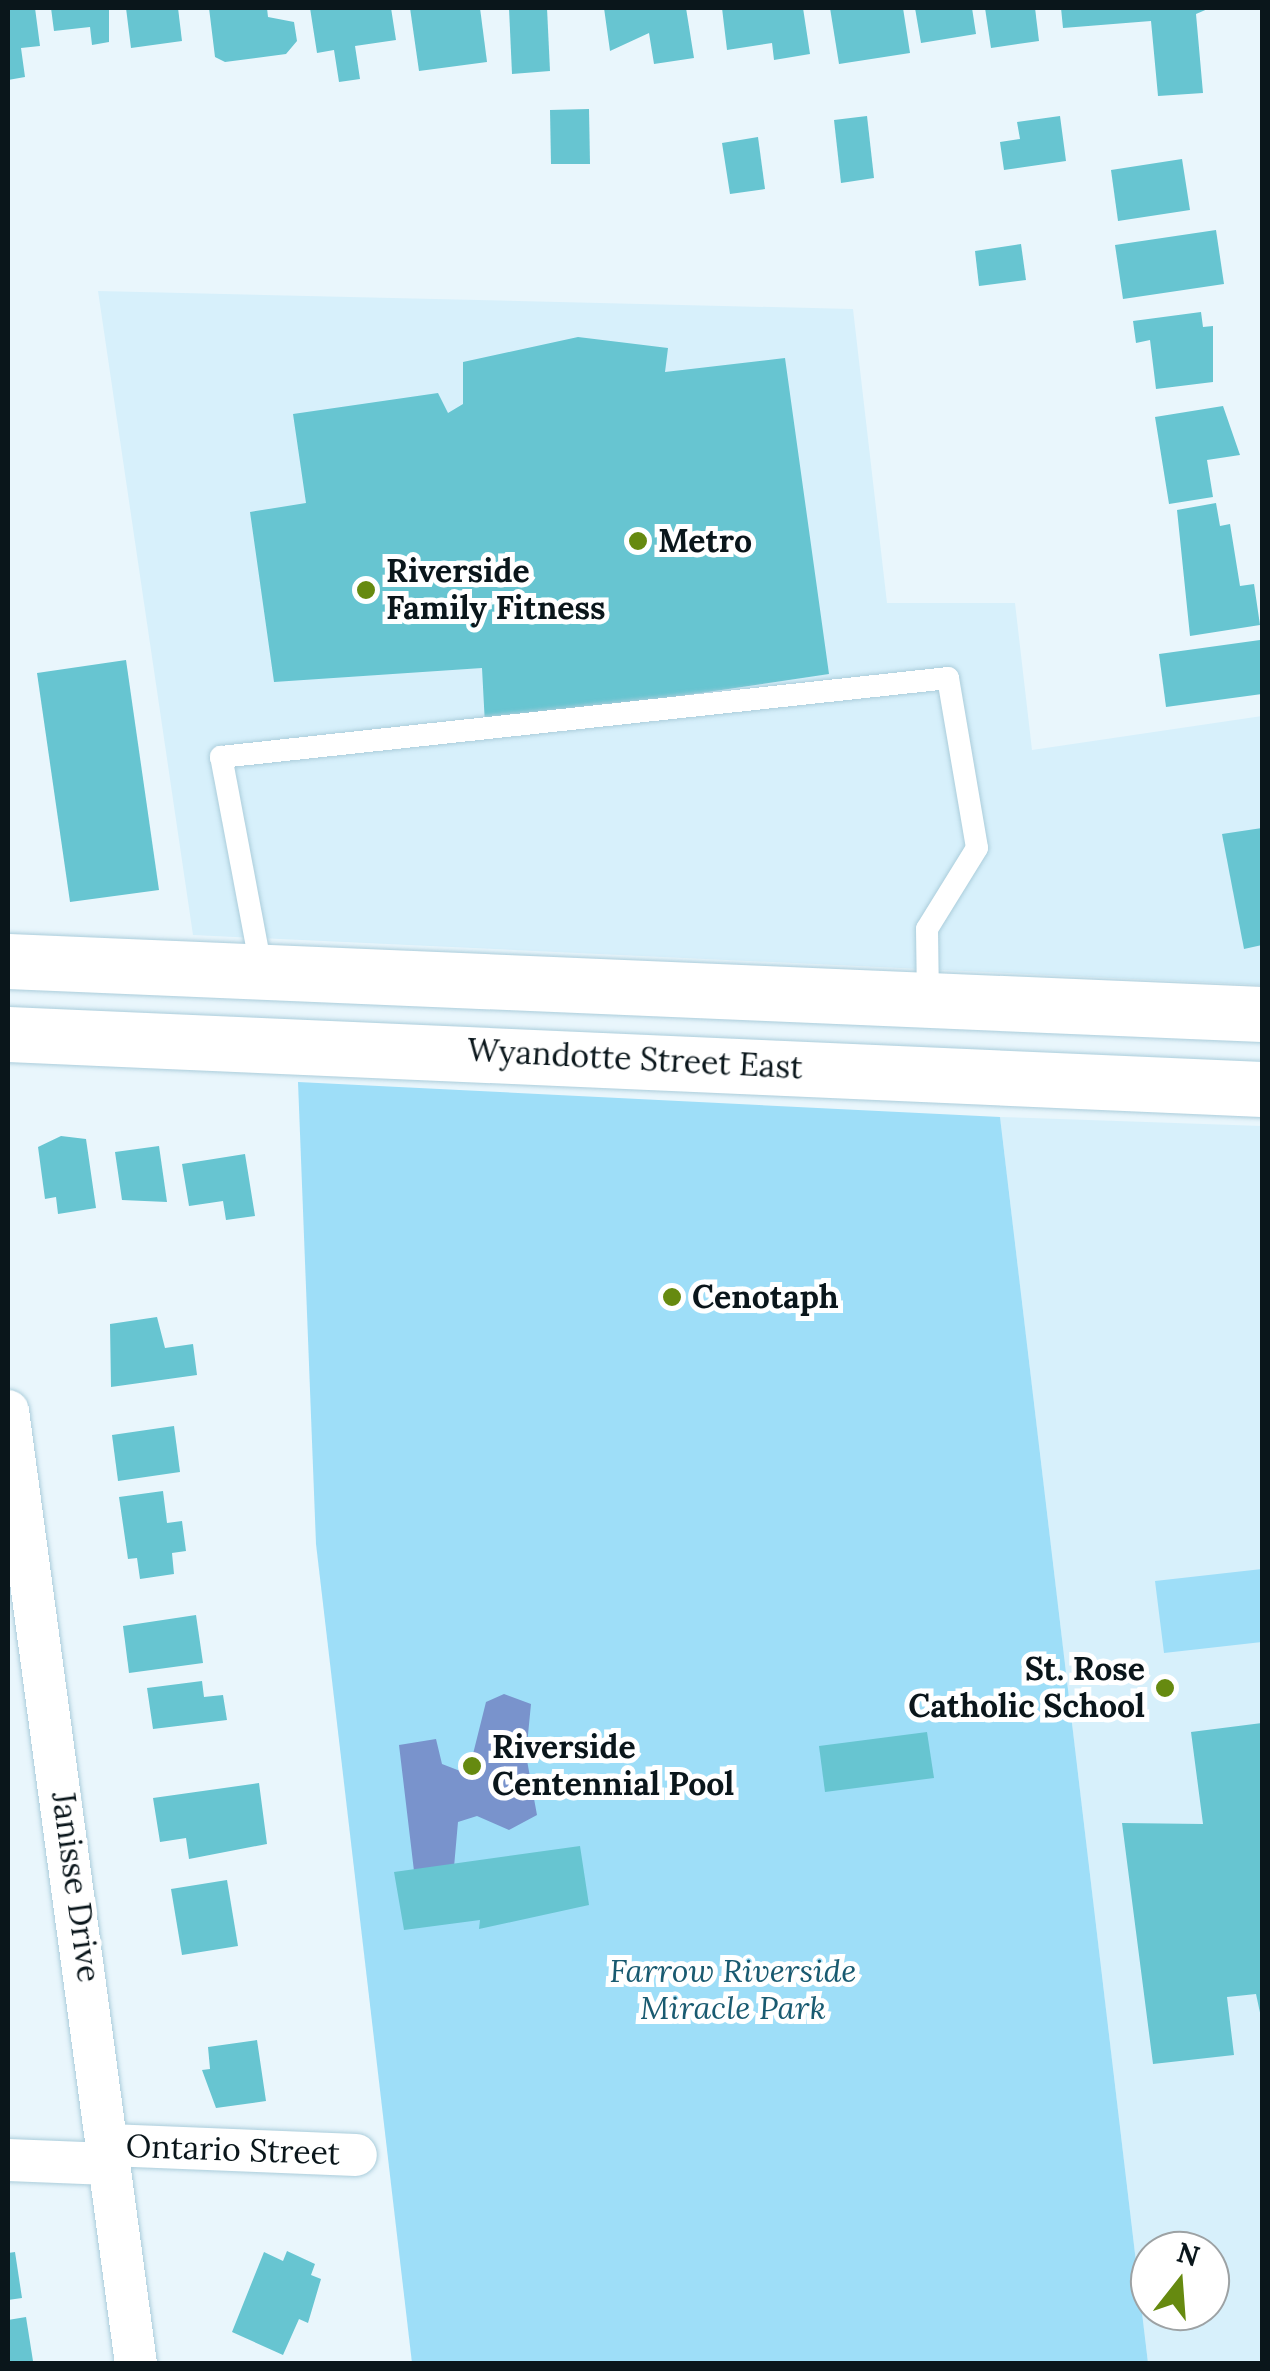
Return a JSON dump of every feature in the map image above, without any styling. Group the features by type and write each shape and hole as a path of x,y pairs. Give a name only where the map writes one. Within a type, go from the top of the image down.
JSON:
{"main road":[{"path":"8,961 1262,1014"},
{"path":"928,1001 931,1073"},
{"name":"Wyandotte Street East","path":"8,1034 1262,1089"}],"street":[{"name":"Janisse Drive","path":"8,1411 136,2364"},
{"name":"Ontario Street","path":"8,2160 109,2155 356,2154"}],"lane":[{"path":"262,973 222,756 948,678 977,848 927,929 928,1001"}],"shaded area":[{"path":"98,291 853,309 887,603 1015,603 1032,750 1262,716 1262,985 193,935"},
{"name":"St. Rose Catholic School","path":"1000,1117 1262,1126 1262,2363 1148,2363 1144,2331 1230,2331 1230,2231 1132,2231"},
{"path":"504,1694 531,1704 526,1755 537,1815 509,1830 477,1816 458,1822 454,1867 414,1871 399,1745 436,1739 442,1764 468,1774 486,1702"}],"green space":[{"name":"Farrow Riverside Miracle Park","path":"298,1082 1000,1117 1132,2231 1130,2331 1144,2331 1148,2363 412,2363 316,1544"},
{"path":"1262,1569 1262,1642 1164,1653 1155,1581"}],"building":[{"path":"8,8 35,8 40,46 21,48 25,77 8,80"},
{"path":"51,8 109,8 109,42 92,45 90,27 54,31"},
{"path":"126,8 178,8 182,41 131,48"},
{"path":"209,8 267,8 268,17 294,22 297,41 286,54 225,62 215,57"},
{"path":"310,8 391,8 396,40 355,46 360,79 339,82 334,50 317,53"},
{"path":"410,8 480,8 487,62 419,71"},
{"path":"509,8 547,8 550,71 512,74"},
{"path":"604,8 686,8 694,58 654,64 649,33 610,51"},
{"path":"722,8 803,8 810,54 774,60 772,43 727,50"},
{"path":"830,8 903,8 910,53 839,64"},
{"path":"915,8 972,8 976,34 921,43"},
{"path":"985,8 1035,8 1039,41 991,48"},
{"path":"1061,8 1210,8 1196,14 1203,93 1158,96 1151,21 1063,28"},
{"path":"589,109 590,164 551,164 550,110"},
{"path":"867,116 874,178 841,183 834,120"},
{"path":"1060,116 1066,161 1004,170 1000,142 1020,139 1017,122"},
{"path":"758,137 765,189 730,194 722,143"},
{"path":"1182,159 1190,210 1118,221 1111,170"},
{"path":"1216,230 1224,284 1123,299 1115,245"},
{"path":"1021,244 1026,280 979,286 975,251"},
{"path":"1201,312 1203,327 1213,326 1213,382 1156,389 1150,340 1136,343 1133,321"},
{"name":"Metro","path":"578,337 668,348 665,372 785,358 829,674 485,725 482,668 274,682 250,512 306,503 293,414 438,393 448,413 463,404 463,362"},
{"path":"1223,406 1240,455 1207,460 1213,497 1169,504 1155,417"},
{"path":"1216,503 1220,526 1230,524 1240,586 1254,584 1260,625 1190,636 1177,510"},
{"path":"1260,640 1262,694 1166,707 1159,654"},
{"path":"126,660 159,890 70,902 37,673"},
{"path":"1262,828 1262,945 1244,949 1222,834"},
{"path":"61,1136 86,1139 96,1208 58,1214 56,1197 45,1199 38,1147"},
{"path":"159,1146 167,1202 122,1200 115,1152"},
{"path":"245,1154 255,1216 226,1220 223,1201 189,1206 182,1164"},
{"path":"157,1317 165,1348 193,1344 197,1375 111,1387 110,1324"},
{"path":"174,1426 180,1472 118,1481 112,1435"},
{"path":"163,1491 167,1523 182,1521 186,1551 172,1553 174,1574 140,1579 137,1558 128,1559 119,1497"},
{"path":"196,1615 203,1663 129,1673 123,1626"},
{"path":"202,1681 204,1697 223,1695 227,1720 153,1729 147,1688"},
{"path":"1262,1723 1262,2022 1256,1994 1227,1997 1234,2055 1153,2064 1122,1823 1203,1824 1191,1732"},
{"path":"927,1732 934,1778 825,1792 819,1746"},
{"path":"259,1783 267,1844 189,1859 186,1838 160,1842 153,1798"},
{"path":"580,1846 589,1905 479,1929 480,1920 404,1930 394,1872"},
{"path":"227,1880 238,1946 182,1955 171,1889"},
{"path":"257,2040 266,2101 216,2108 202,2070 210,2069 208,2047"},
{"path":"287,2251 315,2264 311,2275 321,2279 308,2323 299,2319 283,2355 232,2332 264,2252 283,2261"},
{"path":"15,2252 22,2298 8,2300 8,2253"},
{"path":"26,2317 33,2361 8,2364 8,2320"}],"place":[{"name":"Metro","path":"638,541"},
{"name":"Riverside Family Fitness","path":"366,590"},
{"name":"Cenotaph","path":"672,1297"},
{"name":"St. Rose Catholic School","path":"1165,1688"},
{"name":"Riverside Centennial Pool","path":"472,1766"}]}
